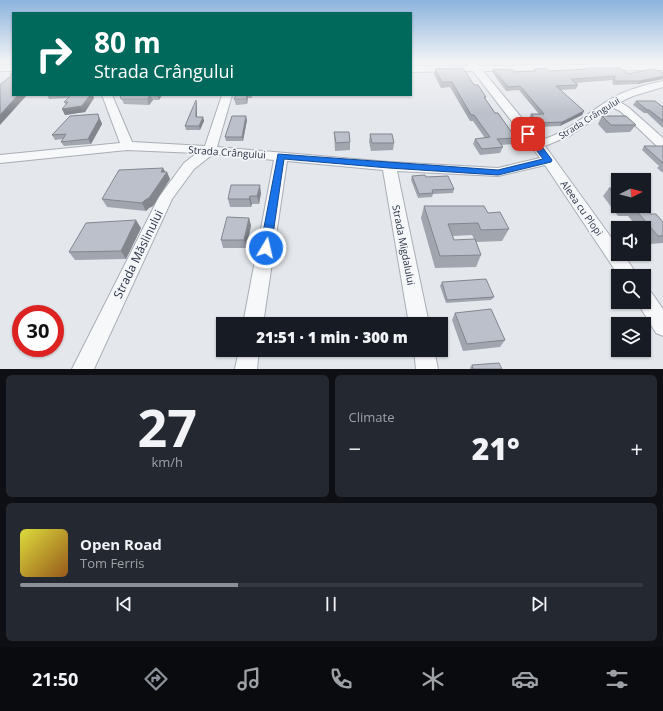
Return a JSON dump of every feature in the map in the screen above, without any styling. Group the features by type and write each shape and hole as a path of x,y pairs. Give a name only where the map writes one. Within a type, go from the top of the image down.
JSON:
{"street":[{"name":"Aleea cu Plopi","path":"485,79 537,144 624,269"},
{"name":"Strada Crângului","path":"537,144 546,143 561,136 612,102 633,93 663,84"},
{"path":"107,96 127,146"},
{"path":"210,150 227,96"},
{"path":"612,102 624,109 663,145"},
{"name":"Strada Crângului","path":"0,159 127,146 210,150 389,166 498,172 548,160"},
{"name":"Strada Măslinului","path":"83,369 166,197 188,166 210,150"},
{"path":"254,317 281,156"},
{"name":"Strada Migdalului","path":"389,166 418,317"},
{"path":"651,308 663,326"},
{"path":"246,369 248,357"},
{"path":"425,357 427,369"}],"building":[{"path":"7,79 12,79 12,96 17,96 0,115 0,85"},
{"path":"441,79 470,79 474,85 478,85 495,113 498,113 517,138 497,139 503,147 482,149 475,139 490,137 474,115 471,115 452,82 442,82"},
{"path":"502,79 571,79 578,85 556,86 584,111 562,122 539,123 531,114 544,114 520,86 508,87"},
{"path":"615,79 648,79 640,81 615,81"},
{"path":"70,96 89,96 82,106 62,109 68,102 64,102"},
{"path":"120,96 149,96 147,99 121,99"},
{"path":"236,96 247,96 246,99 234,99"},
{"path":"196,100 196,117 203,117 199,126 185,126"},
{"path":"636,101 655,101 663,107 663,121 647,110"},
{"path":"98,114 99,119 88,139 61,142 66,134 52,135 70,116"},
{"path":"232,116 246,116 242,137 225,137"},
{"path":"602,116 626,116 636,125 611,125"},
{"path":"334,132 349,132 350,142 336,143"},
{"path":"370,134 392,134 394,143 372,143"},
{"path":"644,146 663,146 663,163"},
{"path":"163,168 161,172 167,172 149,198 142,203 102,199 119,170"},
{"path":"425,175 426,177 448,176 454,189 432,190 433,193 419,194 412,176"},
{"path":"231,185 260,185 257,196 250,196 249,199 228,199"},
{"path":"424,206 484,206 488,213 500,212 509,229 481,230 478,223 448,224 454,240 475,239 481,255 440,256"},
{"path":"638,213 656,214 663,222 663,236 658,236 651,228 651,221 645,221"},
{"path":"227,217 249,218 244,240 221,240"},
{"path":"136,220 121,251 69,252 86,223"},
{"path":"486,279 494,297 447,300 442,282"},
{"path":"491,309 505,340 467,344 455,313"},
{"path":"499,363 502,369 473,369 472,365"}],"route":[{"path":"266,248 281,156 389,166 498,172 548,160 528,134"}]}
